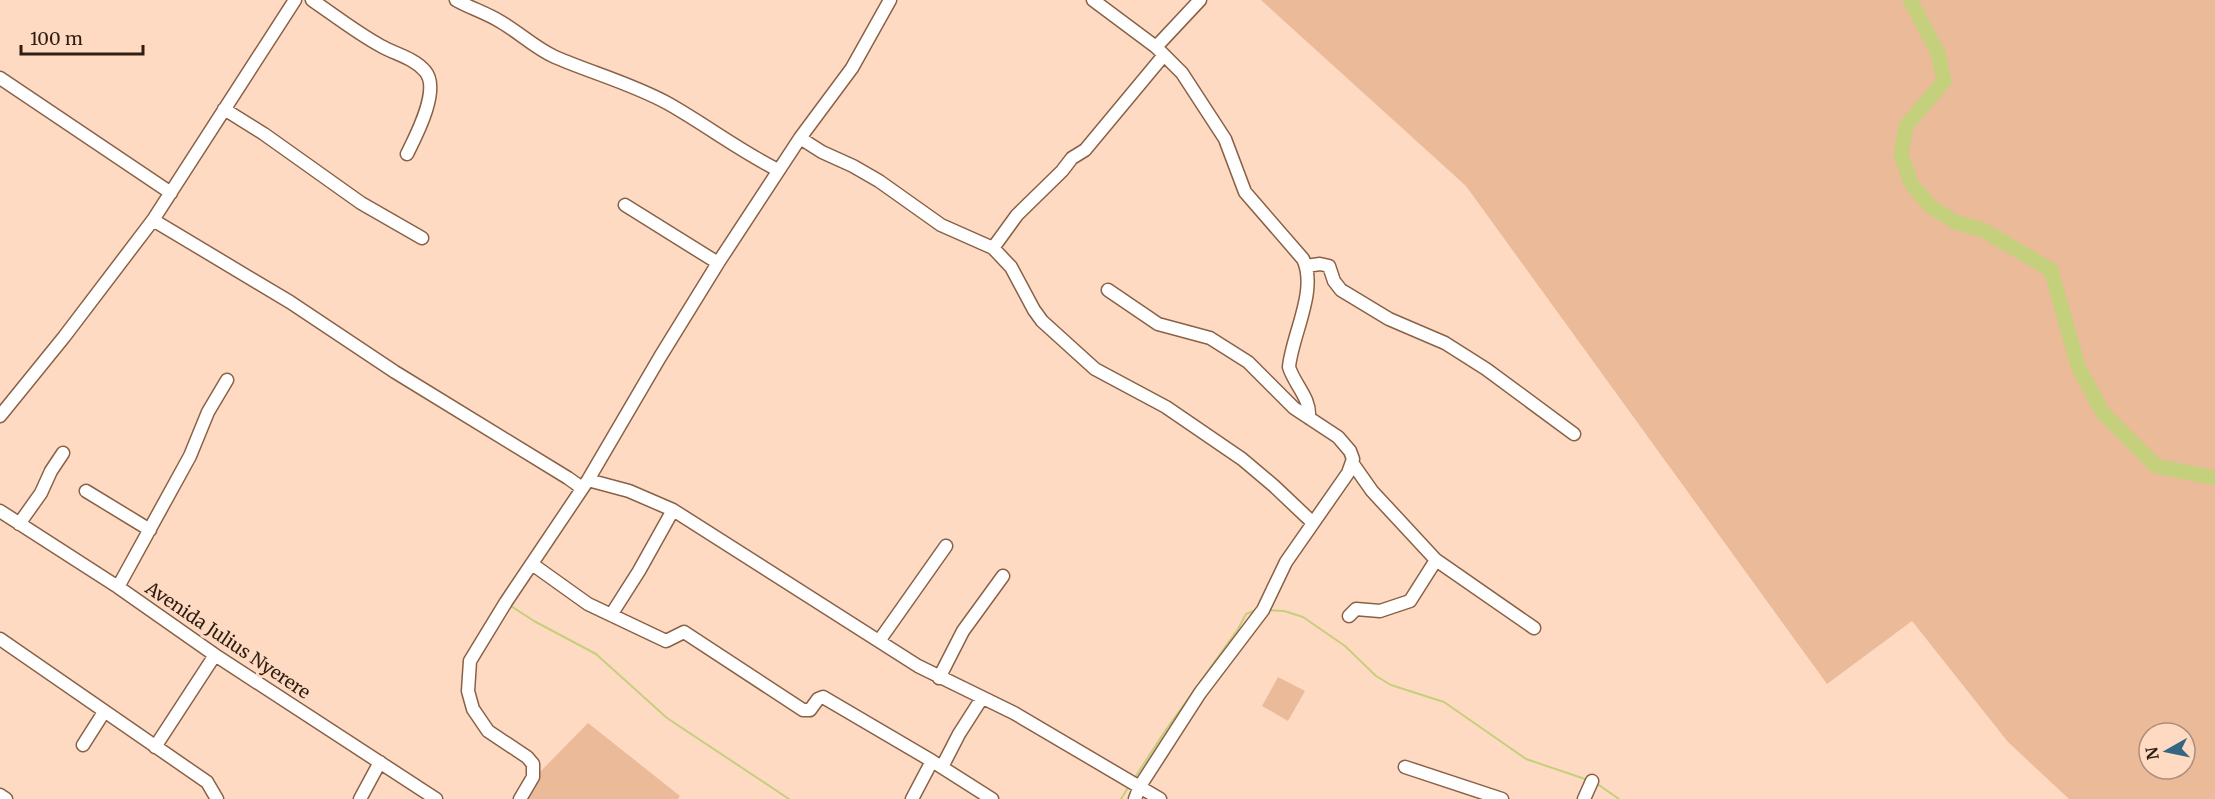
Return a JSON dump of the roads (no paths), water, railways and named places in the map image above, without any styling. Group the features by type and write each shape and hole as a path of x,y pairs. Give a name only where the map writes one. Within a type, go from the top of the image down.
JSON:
{"street":[{"path":"0,416 79,319 153,220 295,0"},
{"path":"312,0 381,46 413,61 425,71 429,81 427,112 407,154"},
{"path":"456,0 500,21 555,57 642,91 668,104 778,170"},
{"path":"520,799 533,777 533,764 527,757 488,731 481,722 469,699 470,661 585,484 718,263 778,170 833,90 852,68 890,0"},
{"path":"1094,0 1160,51 1182,73 1230,148 1245,192 1251,202 1303,260 1306,266 1306,291 1289,367 1304,395 1310,413 1309,418"},
{"path":"993,248 1017,215 1062,171 1072,158 1085,150 1200,0"},
{"path":"0,78 171,193"},
{"path":"224,110 264,134 361,203 422,238"},
{"path":"800,138 879,181 941,225 993,248 1011,267 1042,321 1095,369 1166,407 1242,459 1313,523"},
{"path":"625,205 718,263"},
{"path":"153,220 190,245 290,302 378,361 568,477 585,484 629,491 673,510 939,678 1014,713 1160,799"},
{"path":"1306,266 1320,264 1329,266 1334,282 1341,290 1389,319 1445,343 1486,369 1574,434"},
{"path":"1108,290 1158,324 1210,338 1248,362 1294,408 1343,441 1352,454 1353,464 1372,491 1436,560 1534,628"},
{"path":"117,587 190,456 208,412 227,380"},
{"path":"19,524 41,493 51,471 63,453"},
{"path":"1135,799 1140,786 1200,693 1263,610 1286,562 1353,464"},
{"path":"86,491 150,530"},
{"path":"610,615 639,571 673,510"},
{"name":"Avenida Julius Nyerere","path":"0,511 436,799"},
{"path":"879,641 946,546"},
{"path":"1349,616 1356,609 1380,611 1410,601 1436,560"},
{"path":"532,564 588,604 666,641 684,632 803,710 810,710 818,699 823,697 938,764 992,799"},
{"path":"939,678 963,631 1003,576"},
{"path":"0,639 207,782 212,796"},
{"path":"155,747 215,655"},
{"path":"912,799 982,698"},
{"path":"83,745 104,712"},
{"path":"360,799 380,762"},
{"path":"1404,767 1502,799"},
{"path":"1584,799 1592,781"},
{"path":"0,795 6,799"}],"waterway":[{"path":"1910,0 1938,53 1944,81 1906,126 1901,155 1911,183 1930,206 1955,222 1983,230 2051,270 2078,366 2103,413 2156,466 2215,478"},
{"path":"508,604 534,621 596,654 667,718 789,799"},
{"path":"1134,779 1165,731 1238,629 1246,614 1256,610"},
{"path":"1267,610 1284,611 1303,617 1345,646 1376,676 1391,685 1444,702 1526,759 1588,780"},
{"path":"1596,783 1619,799"},
{"path":"1121,799 1129,786"}]}
